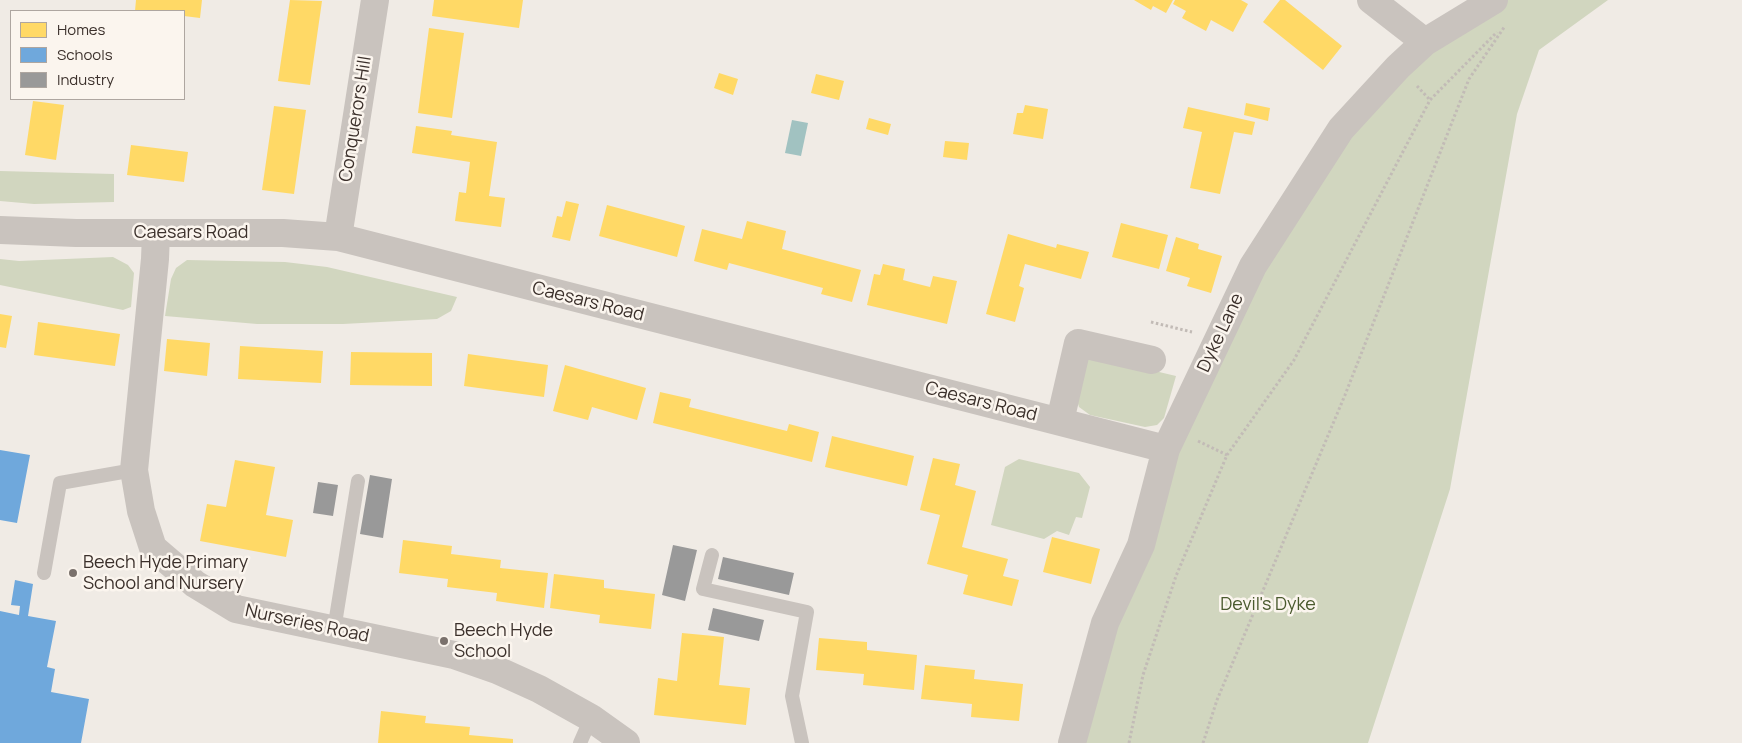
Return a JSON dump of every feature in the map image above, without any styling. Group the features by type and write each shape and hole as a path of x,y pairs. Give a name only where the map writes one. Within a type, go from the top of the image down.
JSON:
{"street":[{"name":"Conquerors Hill","path":"338,238 374,0"},
{"path":"1371,0 1425,42"},
{"name":"Dyke Lane","path":"1072,743 1105,623 1141,545 1166,449 1253,266 1341,129 1398,67 1425,42 1494,0"},
{"name":"Caesars Road","path":"0,230 76,233 283,233 338,238 1166,449"},
{"name":"Nurseries Road","path":"156,233 134,470 141,511 153,548 195,584 236,609 454,655 497,670 539,689 591,718 626,743"},
{"path":"1060,421 1078,343 1152,360"}],"lane":[{"path":"44,573 60,483 134,470"},
{"path":"334,630 358,481"},
{"path":"712,555 703,589 807,612 792,696 802,743"},
{"path":"580,743 591,718"}],"path":[{"path":"1129,743 1144,675 1176,576 1227,455 1294,360 1430,100 1510,18 1469,79 1345,395 1217,700 1203,743"},
{"path":"1151,322 1218,339"}],"green space":[{"name":"Devil's Dyke","path":"1504,0 1608,0 1539,50 1517,114 1450,489 1368,743 1077,743 1178,448 1271,257 1353,130 1447,33"},
{"path":"0,171 114,174 114,202 34,204 0,201"},
{"path":"113,257 128,265 134,273 131,307 123,310 0,285 0,259 19,261"},
{"path":"187,260 285,262 327,267 457,297 451,311 437,319 343,324 257,324 165,316 171,279 176,268"},
{"path":"1089,357 1176,376 1164,418 1157,425 1145,427 1090,415 1079,407 1075,394"},
{"path":"1019,459 1079,473 1090,487 1082,518 1076,517 1069,535 1057,531 1044,539 991,525 1005,467"}],"water":[{"path":"792,120 808,123 801,156 785,153"}],"building: Homes":[{"path":"136,0 202,0 200,18 185,16 185,10 135,10"},
{"path":"290,0 322,1 310,85 278,81"},
{"path":"434,0 523,0 519,28 432,16"},
{"path":"1134,0 1173,0 1166,13 1153,6 1151,10"},
{"path":"1175,0 1241,0 1248,4 1233,32 1211,20 1206,31 1182,18 1186,11 1173,4"},
{"path":"1280,0 1285,0 1342,46 1323,70 1263,22"},
{"path":"429,28 464,33 452,118 418,113"},
{"path":"719,73 738,79 733,95 714,88"},
{"path":"816,74 844,81 839,100 811,93"},
{"path":"33,101 64,105 56,160 25,155"},
{"path":"1246,103 1270,108 1268,121 1244,115"},
{"path":"1025,105 1048,109 1043,139 1013,134 1017,113 1023,113"},
{"path":"274,106 306,110 294,194 262,190"},
{"path":"1188,107 1255,122 1252,135 1234,132 1220,194 1190,188 1202,132 1183,128"},
{"path":"869,118 891,124 888,135 866,129"},
{"path":"416,126 452,131 451,135 497,142 489,196 505,198 501,227 455,221 459,192 466,193 470,162 412,153"},
{"path":"945,141 969,143 967,160 943,157"},
{"path":"131,145 188,152 184,182 127,175"},
{"path":"566,201 579,204 570,241 552,237 557,216 562,217"},
{"path":"607,205 685,226 677,257 599,236"},
{"path":"747,221 786,231 782,249 861,270 852,302 821,294 823,288 729,263 727,270 694,261 702,229 742,239"},
{"path":"1121,223 1168,235 1159,269 1112,257"},
{"path":"1008,234 1056,248 1057,244 1089,252 1081,279 1025,264 1019,286 1024,288 1015,322 986,314"},
{"path":"1176,237 1199,244 1198,249 1222,256 1211,293 1187,286 1190,278 1166,271"},
{"path":"883,264 905,269 903,280 930,287 933,276 957,281 947,324 867,305 874,274 880,275"},
{"path":"0,314 12,316 6,348 0,347"},
{"path":"38,322 120,334 115,366 34,355"},
{"path":"167,339 210,343 207,376 164,371"},
{"path":"240,346 323,351 321,383 238,379"},
{"path":"351,352 432,353 432,386 350,385"},
{"path":"468,354 548,365 544,397 464,386"},
{"path":"565,365 646,388 637,420 592,407 588,420 553,411"},
{"path":"660,392 691,399 689,407 787,431 789,424 819,432 812,462 653,423"},
{"path":"832,436 914,456 907,486 825,467"},
{"path":"933,458 960,464 955,485 976,491 962,547 1008,559 1003,576 1019,580 1012,606 963,594 968,575 927,564 940,515 920,510"},
{"path":"235,460 275,467 266,515 293,520 286,557 200,541 207,504 226,507"},
{"path":"1052,537 1100,549 1091,584 1043,572"},
{"path":"403,540 452,546 451,554 501,560 500,568 548,573 544,608 496,601 497,593 447,587 448,579 399,573"},
{"path":"554,574 604,580 604,588 655,594 651,629 599,623 600,615 550,608"},
{"path":"682,633 724,637 719,685 750,688 746,725 654,715 658,678 677,681"},
{"path":"819,638 867,642 867,650 917,655 914,690 863,685 864,674 816,670"},
{"path":"925,665 975,670 974,679 1023,684 1019,721 971,717 972,704 921,699"},
{"path":"381,711 426,716 425,723 470,727 469,735 513,739 513,743 378,743"}],"building: Schools":[{"path":"0,450 30,455 17,523 0,520"},
{"path":"15,580 33,584 28,616 56,621 47,667 55,669 51,692 89,699 81,743 0,743 0,611 19,615 20,606 11,605"}],"building: Industry":[{"path":"370,475 392,479 383,538 360,534"},
{"path":"318,482 338,485 333,516 313,513"},
{"path":"673,545 697,550 685,601 662,595"},
{"path":"723,557 794,573 789,595 718,579"},
{"path":"713,608 764,620 759,641 708,630"}],"place":[{"name":"Beech Hyde Primary School and Nursery","path":"73,573"},
{"name":"Beech Hyde School","path":"444,641"}]}
